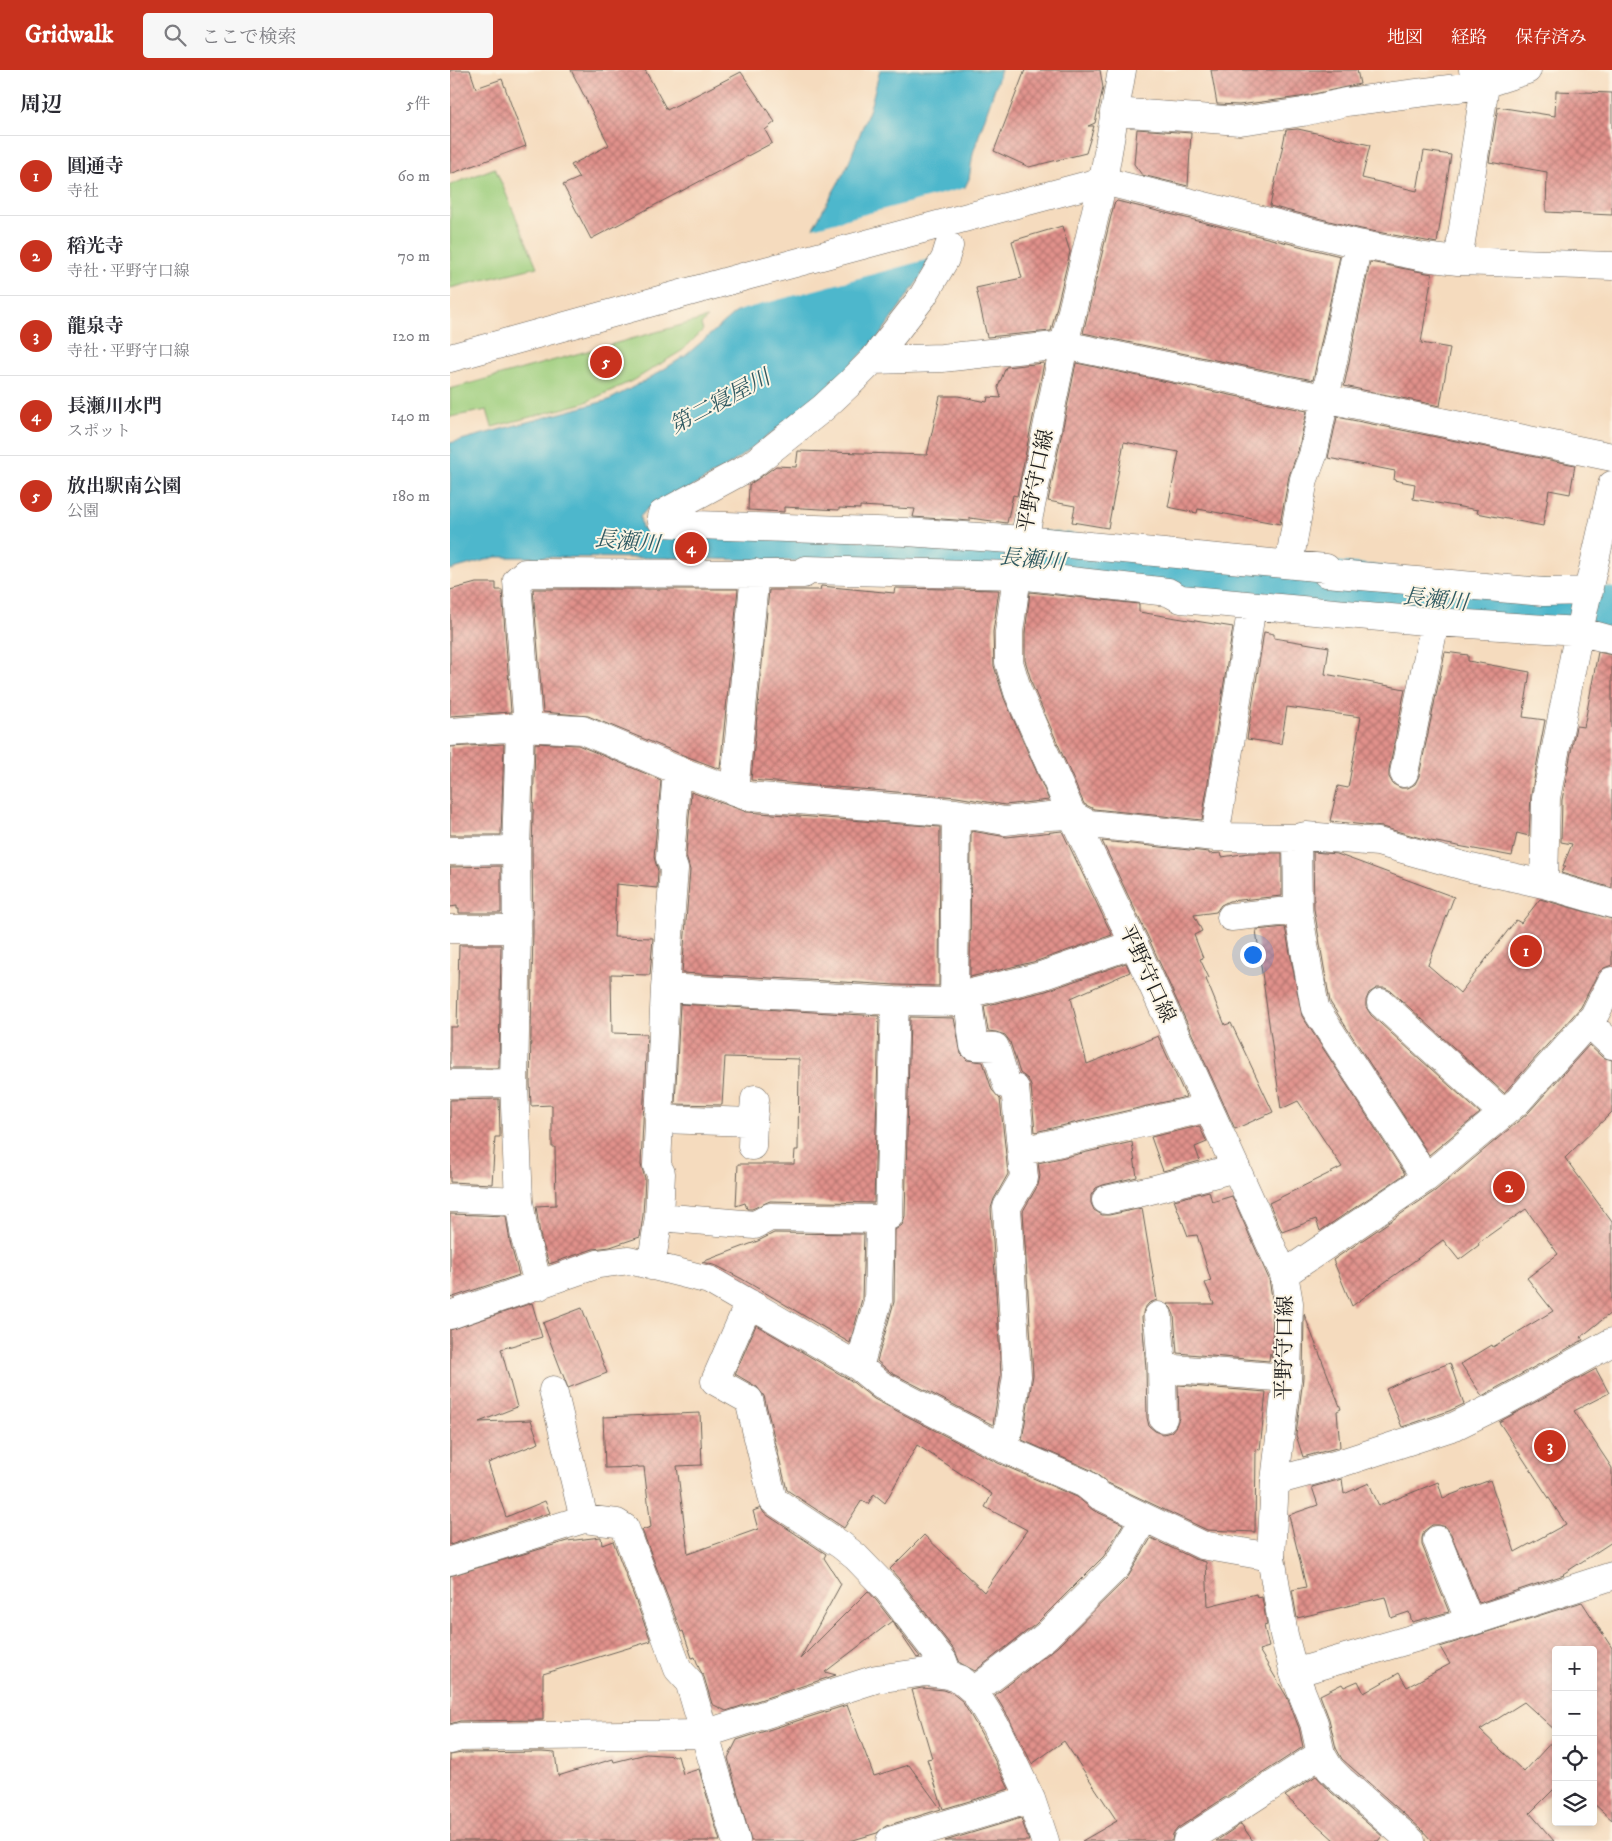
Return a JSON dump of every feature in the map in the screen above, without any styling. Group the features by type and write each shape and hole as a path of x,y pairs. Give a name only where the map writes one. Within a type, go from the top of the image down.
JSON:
{"street":[{"name":"平野守口線","path":"1122,70 1103,181 1064,345 1021,557 1009,632 1009,662 1018,692 1072,815 1134,944 1284,1274 1289,1303 1287,1378 1275,1481 1271,1557 1284,1635 1294,1673 1314,1723 1321,1754 1341,1780 1412,1841"},
{"path":"1114,112 1240,121 1303,112 1346,102 1528,70"},
{"path":"1458,260 1484,92 1477,78"},
{"path":"450,358 750,275 1103,181 1358,244 1424,257 1612,266"},
{"path":"1289,564 1304,479 1313,455 1358,244"},
{"path":"949,246 945,259 923,296 873,360 823,408 750,467 661,517 662,521 664,523 814,532 906,532 1168,592 1181,599 1252,606 1434,622 1590,603"},
{"path":"873,360 942,358 1064,345 1612,457"},
{"path":"1544,884 1546,798 1590,603 1612,485"},
{"path":"813,568 814,532"},
{"path":"539,1286 525,1238 519,1201 514,1083 517,929 516,850 524,728 517,580 526,573 804,574 805,570 813,568 1021,557 1289,564 1326,568 1326,573 1544,592 1590,603 1612,640"},
{"path":"734,792 755,573"},
{"path":"1215,837 1252,606"},
{"path":"1404,773 1434,622"},
{"path":"450,732 524,728 582,730 677,770 748,796 956,813 1005,821 1072,815 1089,824 1215,837 1297,838 1306,836 1378,842 1471,868 1544,884 1612,904"},
{"path":"652,1266 659,1217 662,1173 658,1166 666,988 674,869 670,858 677,770"},
{"path":"956,813 960,998 974,1046 995,1047 1007,1085 1015,1088 1022,1152 1024,1178 1007,1207 1017,1376 1005,1449"},
{"path":"1297,838 1298,910 1315,1008 1426,1178"},
{"path":"450,851 516,850"},
{"path":"1231,917 1298,910"},
{"path":"450,929 517,929"},
{"path":"666,988 895,1001 960,998 1041,976 1134,944"},
{"path":"1284,1274 1426,1178 1518,1101 1594,1016 1612,980"},
{"path":"659,1217 755,1225 770,1217 880,1218 889,1216 895,1001"},
{"path":"1381,1003 1503,1113"},
{"path":"1588,1022 1612,1045"},
{"path":"450,1084 514,1083"},
{"path":"1022,1152 1207,1108"},
{"path":"660,1119 753,1122"},
{"path":"1106,1200 1236,1168"},
{"path":"450,1198 519,1201"},
{"path":"859,1367 878,1300 880,1218"},
{"path":"450,1315 539,1286 598,1264 629,1260 709,1280 859,1367 881,1385 1005,1449 1085,1484 1100,1496 1144,1518 1202,1545 1271,1557"},
{"path":"748,1303 715,1381 749,1400 773,1500 842,1545 856,1557 888,1590 943,1661 948,1676"},
{"path":"1158,1316 1163,1418"},
{"path":"1275,1481 1338,1464 1455,1426 1500,1404 1612,1342"},
{"path":"1162,1368 1287,1378"},
{"path":"553,1390 584,1520"},
{"path":"974,1691 1046,1636 1117,1566 1144,1518"},
{"path":"450,1561 584,1520 617,1522 624,1528 678,1669 689,1681 736,1841"},
{"path":"1437,1540 1470,1622"},
{"path":"1294,1673 1470,1622 1612,1576"},
{"path":"450,1740 460,1737 704,1734 876,1679 926,1672 960,1679 974,1691 995,1726 1031,1799 1045,1841"},
{"path":"1187,1841 1321,1754"},
{"path":"890,1841 1031,1799"}],"green space":[{"path":"495,168 537,267 450,288 450,185"},
{"path":"707,318 701,325 703,330 683,350 636,379 584,403 492,427 487,410 450,417 450,389"}],"water":[{"name":"第二寝屋川","path":"880,70 1001,70 973,153 969,179 920,278 880,335 846,371 805,408 732,463 682,493 647,509 640,517 642,528 652,533 660,534 1014,545 1010,566 666,558 496,557 450,570 450,443 609,400 685,356 779,275 809,235 847,167 870,108"}],"pier":[{"path":"968,187 933,258 733,312 777,273 809,229"}],"building":[{"path":"450,70 470,70 476,88 502,79 526,146 450,174"},
{"path":"571,70 645,70 667,110 741,72 775,122 765,130 772,143 591,239 563,185 579,178 571,165 609,145"},
{"path":"1025,70 1100,70 1103,88 1095,123 1088,126 1094,126 1086,153 1029,167 994,151"},
{"path":"1211,70 1357,70 1360,84 1300,97 1239,105 1217,104"},
{"path":"1556,91 1612,93 1612,215 1546,212 1547,172 1489,162 1498,107 1555,116"},
{"path":"1137,129 1191,133 1188,186 1142,175 1134,164"},
{"path":"1298,129 1370,145 1362,178 1417,191 1424,151 1451,155 1437,243 1361,229 1270,206 1286,130"},
{"path":"1117,201 1340,256 1313,380 1083,333 1114,204"},
{"path":"1062,226 1070,252 1051,331 987,337 976,288 1022,278 1012,241"},
{"path":"1370,262 1432,274 1421,343 1450,348 1440,406 1344,386"},
{"path":"1044,363 1017,496 1013,495 1007,523 970,518 970,521 913,517 915,509 860,506 860,509 839,508 839,510 784,507 784,512 748,510 749,485 776,466 796,467 798,451 927,455 940,396 958,396 987,402 988,397 1001,398 998,387 1006,367"},
{"path":"1076,363 1307,411 1298,451 1289,476 1280,524 1198,509 1197,513 1168,507 1179,452 1124,442 1108,528 1072,522 1075,506 1048,501"},
{"path":"1337,417 1575,465 1570,494 1549,490 1543,526 1477,513 1478,510 1413,499 1415,484 1394,480 1395,471 1328,458"},
{"path":"476,583 496,583 496,590 502,590 511,712 450,716 450,590"},
{"path":"821,586 894,593 895,588 999,590 993,632 994,666 1004,698 1049,800 1005,805 957,797 751,780 769,590 820,590"},
{"path":"533,589 738,589 720,769 588,716 543,712"},
{"path":"1030,592 1139,604 1139,612 1233,627 1202,820 1094,809 1084,804 1033,687 1025,660 1025,633"},
{"path":"1264,632 1274,634 1274,638 1329,647 1325,674 1405,689 1389,770 1389,777 1393,784 1401,788 1408,788 1415,784 1419,776 1445,652 1468,655 1468,661 1530,672 1523,717 1545,720 1531,795 1529,836 1517,833 1512,856 1431,841 1382,827 1330,821 1338,786 1348,788 1361,717 1287,707 1281,744 1247,739"},
{"path":"1598,652 1612,655 1612,888 1561,873 1566,866 1563,866 1572,844 1561,842 1562,800 1576,726 1584,727"},
{"path":"535,743 578,745 661,780 654,857 658,871 657,888 616,884 614,937 653,938 650,975 611,974 612,1033 647,1034 641,1165 645,1178 640,1237 610,1247 593,1249 549,1264 540,1235 536,1206 556,1205 555,1147 552,1147 552,1105 531,1106 530,1083"},
{"path":"504,744 501,835 450,835 450,747"},
{"path":"691,792 747,812 940,827 939,986 682,973 690,870 686,856"},
{"path":"971,831 1007,837 1062,831 1112,935 1037,961 970,977"},
{"path":"1102,841 1209,852 1209,854 1221,853 1222,857 1249,853 1282,853 1282,896 1229,901 1221,905 1216,912 1194,915 1202,931 1194,935 1203,958 1200,959 1209,978 1206,979 1225,1025 1231,1023 1273,1112 1235,1129 1148,937"},
{"path":"1313,852 1337,854 1454,897 1428,965 1460,993 1516,920 1521,923 1540,899 1612,919 1612,965 1598,973 1581,1007 1504,1093 1391,991 1385,988 1377,988 1369,993 1366,1007 1371,1015 1480,1113 1429,1155 1330,1002 1314,909"},
{"path":"501,866 501,913 459,913 457,906 450,907 450,867"},
{"path":"1285,927 1302,1016 1405,1174 1320,1231 1316,1219 1282,1232 1269,1203 1342,1167 1298,1101 1281,1109 1256,930"},
{"path":"459,945 501,945 499,1068 450,1068 450,1027 457,1027"},
{"path":"1126,963 1130,972 1071,998 1087,1064 1158,1036 1186,1097 1035,1132 1031,1086 1028,1079 1020,1073 1010,1042 1005,1035 988,1031 984,1006 1046,991"},
{"path":"680,1004 879,1016 874,1203 770,1201 752,1209 747,1209 745,1203 736,1206 738,1164 794,1164 795,1150 798,1150 799,1059 725,1057 722,1105 675,1104"},
{"path":"910,1017 954,1018 961,1054 967,1060 983,1062 992,1090 1000,1099 1008,1174 991,1208 1001,1375 993,1425 890,1372 877,1361 894,1302 895,1230 902,1225 905,1216"},
{"path":"1589,1045 1602,1057 1612,1060 1612,1112 1565,1158 1612,1222 1612,1312 1581,1337 1583,1340 1482,1396 1461,1364 1553,1311 1527,1278 1558,1254 1526,1209 1478,1243 1479,1245 1459,1260 1443,1240 1352,1306 1333,1260 1435,1191 1528,1113"},
{"path":"499,1099 500,1137 495,1137 492,1184 450,1182 450,1100"},
{"path":"1199,1126 1207,1142 1195,1147 1200,1161 1163,1171 1151,1137"},
{"path":"1132,1142 1137,1177 1096,1188 1091,1195 1091,1203 1094,1210 1102,1215 1142,1208 1157,1300 1149,1303 1144,1309 1142,1317 1149,1426 1163,1434 1171,1432 1176,1426 1179,1418 1178,1385 1266,1392 1260,1450 1256,1449 1255,1532 1207,1530 1108,1483 1091,1470 1022,1440 1033,1375 1023,1211 1038,1185 1040,1176 1038,1163"},
{"path":"1209,1191 1212,1202 1232,1196 1269,1279 1273,1304 1272,1358 1270,1353 1269,1361 1177,1353 1174,1315 1167,1304 1214,1304 1205,1283 1211,1281 1197,1235 1188,1236 1174,1200"},
{"path":"450,1214 506,1216 510,1242 519,1275 450,1298"},
{"path":"774,1233 864,1234 862,1299 850,1343 742,1279 717,1266 702,1262"},
{"path":"532,1303 542,1337 501,1349 517,1407 479,1422 531,1420 539,1443 488,1463 506,1517 545,1501 550,1513 450,1545 450,1330"},
{"path":"582,1308 607,1373 568,1388 543,1323"},
{"path":"1304,1314 1341,1409 1337,1411 1340,1447 1303,1457 1296,1435 1303,1378"},
{"path":"756,1325 850,1380 874,1399 998,1463 1077,1497 1093,1510 1123,1524 1104,1556 1036,1624 975,1671 960,1663 955,1651 890,1569 924,1535 984,1592 1027,1530 985,1507 992,1494 917,1445 885,1503 874,1494 868,1504 862,1500 844,1528 787,1490 764,1396 757,1387 735,1374"},
{"path":"1450,1363 1464,1404 1402,1427 1386,1389"},
{"path":"1596,1369 1609,1393 1574,1411 1612,1468 1612,1542 1564,1575 1479,1603 1451,1534 1446,1527 1432,1525 1424,1531 1422,1545 1449,1612 1412,1622 1409,1612 1391,1618 1385,1597 1297,1618 1292,1590 1306,1587 1289,1515 1318,1505 1312,1487 1342,1479 1344,1494 1369,1483 1379,1506 1438,1482 1443,1498 1490,1480 1515,1552 1566,1524 1499,1422"},
{"path":"700,1413 702,1465 677,1466 688,1554 758,1529 753,1511 761,1508 764,1513 826,1554 824,1558 841,1584 800,1659 868,1591 876,1600 920,1657 917,1658 892,1621 825,1672 836,1675 726,1711 712,1704 704,1677 695,1657 692,1658 683,1631 681,1632 642,1530 651,1527 644,1467 605,1468 603,1417"},
{"path":"601,1537 602,1545 613,1541 651,1641 543,1674 543,1720 460,1721 450,1724 450,1576 567,1541"},
{"path":"1151,1538 1195,1559 1206,1562 1208,1606 1256,1594 1257,1598 1262,1597 1267,1625 1264,1626 1269,1647 1259,1650 1287,1697 1299,1728 1303,1747 1178,1828 1173,1834 1172,1841 1082,1841 1117,1821 1064,1741 1032,1764 995,1695 1057,1647 1128,1577"},
{"path":"1582,1602 1612,1648 1612,1820 1597,1807 1597,1646 1552,1646 1552,1727 1524,1702 1480,1730 1524,1772 1552,1741 1552,1791 1530,1813 1554,1841 1432,1841 1342,1759 1336,1748 1329,1719 1320,1695 1342,1684 1344,1687 1358,1681 1364,1693 1399,1673 1407,1687 1450,1664 1440,1647"},
{"path":"922,1688 944,1690 952,1693 962,1701 981,1733 1009,1789 943,1809 927,1759 932,1758 912,1690"},
{"path":"847,1705 874,1776 909,1765 941,1809 886,1826 877,1833 850,1841 751,1841 728,1758 737,1740"},
{"path":"462,1753 555,1753 558,1776 613,1759 614,1762 646,1754 678,1756 683,1774 699,1769 720,1841 450,1841 450,1755"},
{"path":"1316,1776 1331,1792 1382,1836 1378,1841 1335,1841 1285,1796"},
{"path":"1021,1818 1029,1841 945,1841"},
{"path":"1241,1824 1253,1841 1216,1841"}],"waterway":[{"name":"長瀬川","path":"953,555 995,556 1065,562 1163,575 1600,615 1612,618"}],"place":[{"name":"放出駅南公園","path":"606,362"},
{"name":"長瀬川水門","path":"691,548"},
{"name":"圓通寺","path":"1526,951"},
{"name":"稻光寺","path":"1509,1187"},
{"name":"龍泉寺","path":"1550,1446"}]}
